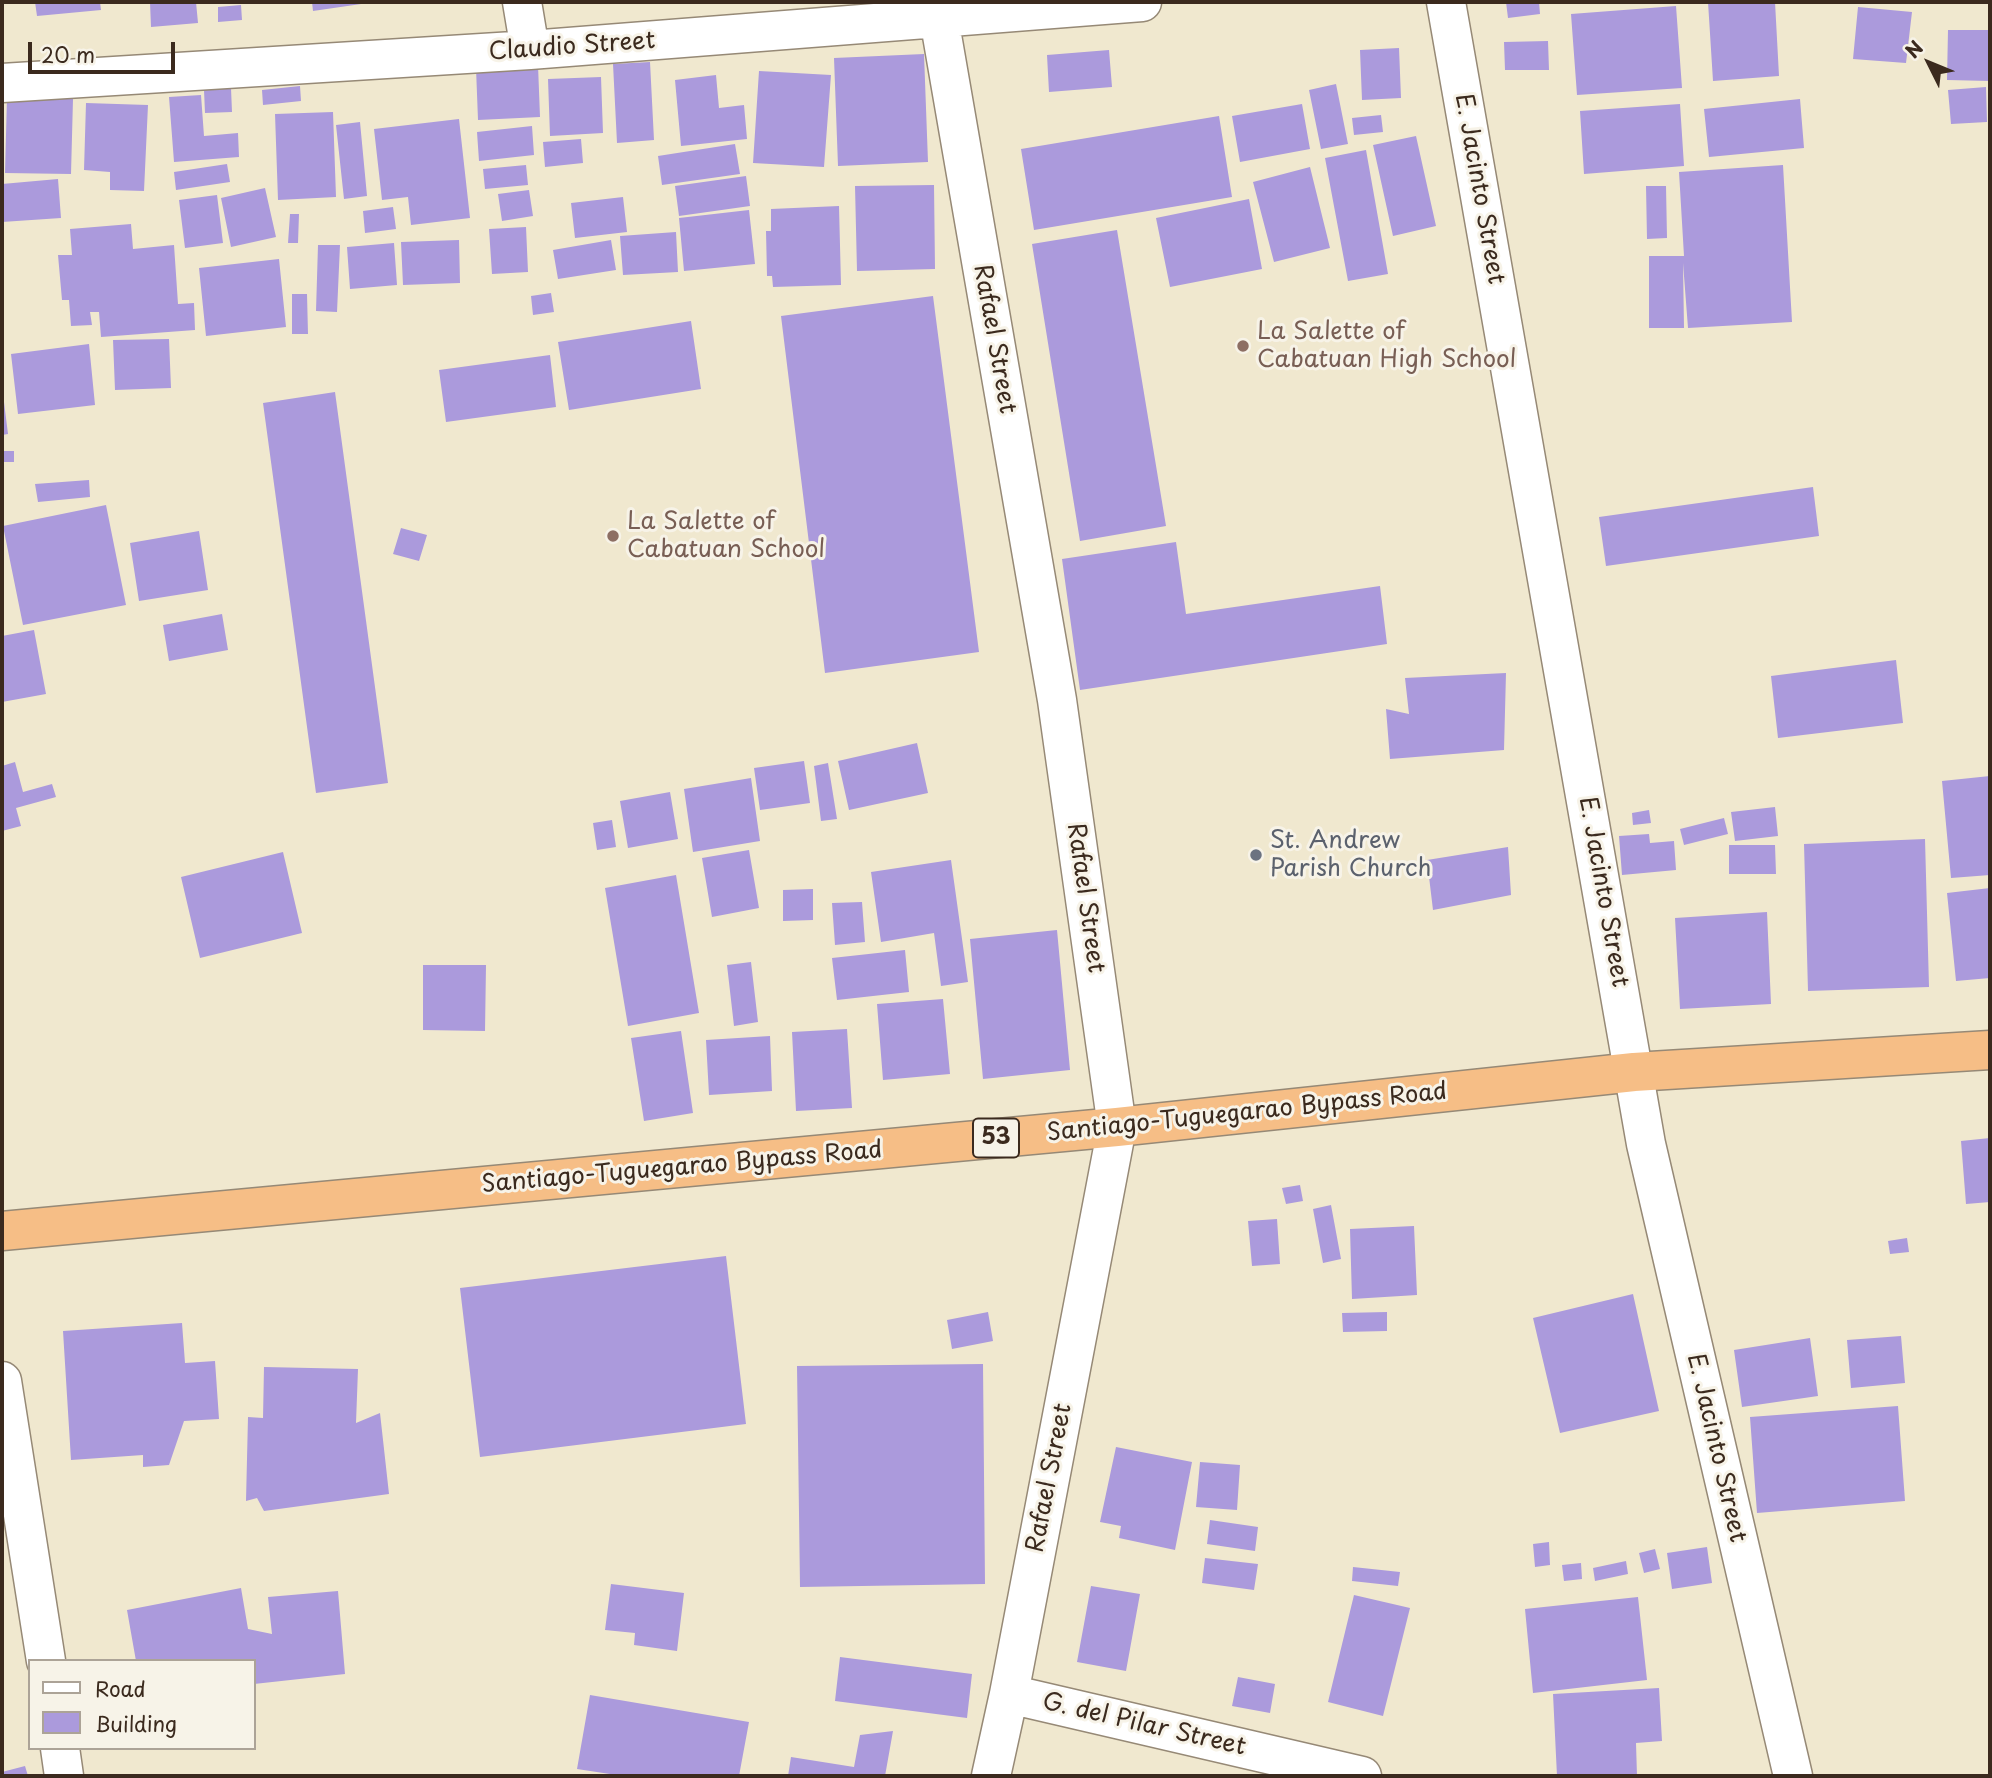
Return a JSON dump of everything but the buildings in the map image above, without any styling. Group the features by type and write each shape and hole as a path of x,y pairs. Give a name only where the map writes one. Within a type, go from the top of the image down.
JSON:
{"highway":[{"name":"Santiago-Tuguegarao Bypass Road","path":"2,1231 1117,1127 1634,1072 1990,1050"}],"street":[{"path":"522,2 530,50"},
{"name":"Claudio Street","path":"2,83 530,50 1142,2"},
{"name":"E. Jacinto Street","path":"1446,2 1646,1144 1793,1776"},
{"name":"Rafael Street","path":"939,18 1057,701 1117,1127 991,1776"},
{"path":"2,1381 46,1659"},
{"name":"G. del Pilar Street","path":"1009,1694 1362,1776"},
{"path":"60,1750 64,1776"}],"place":[{"name":"La Salette of Cabatuan High School","path":"1243,346"},
{"name":"La Salette of Cabatuan School","path":"613,536"},
{"name":"St. Andrew Parish Church","path":"1256,855"}]}
